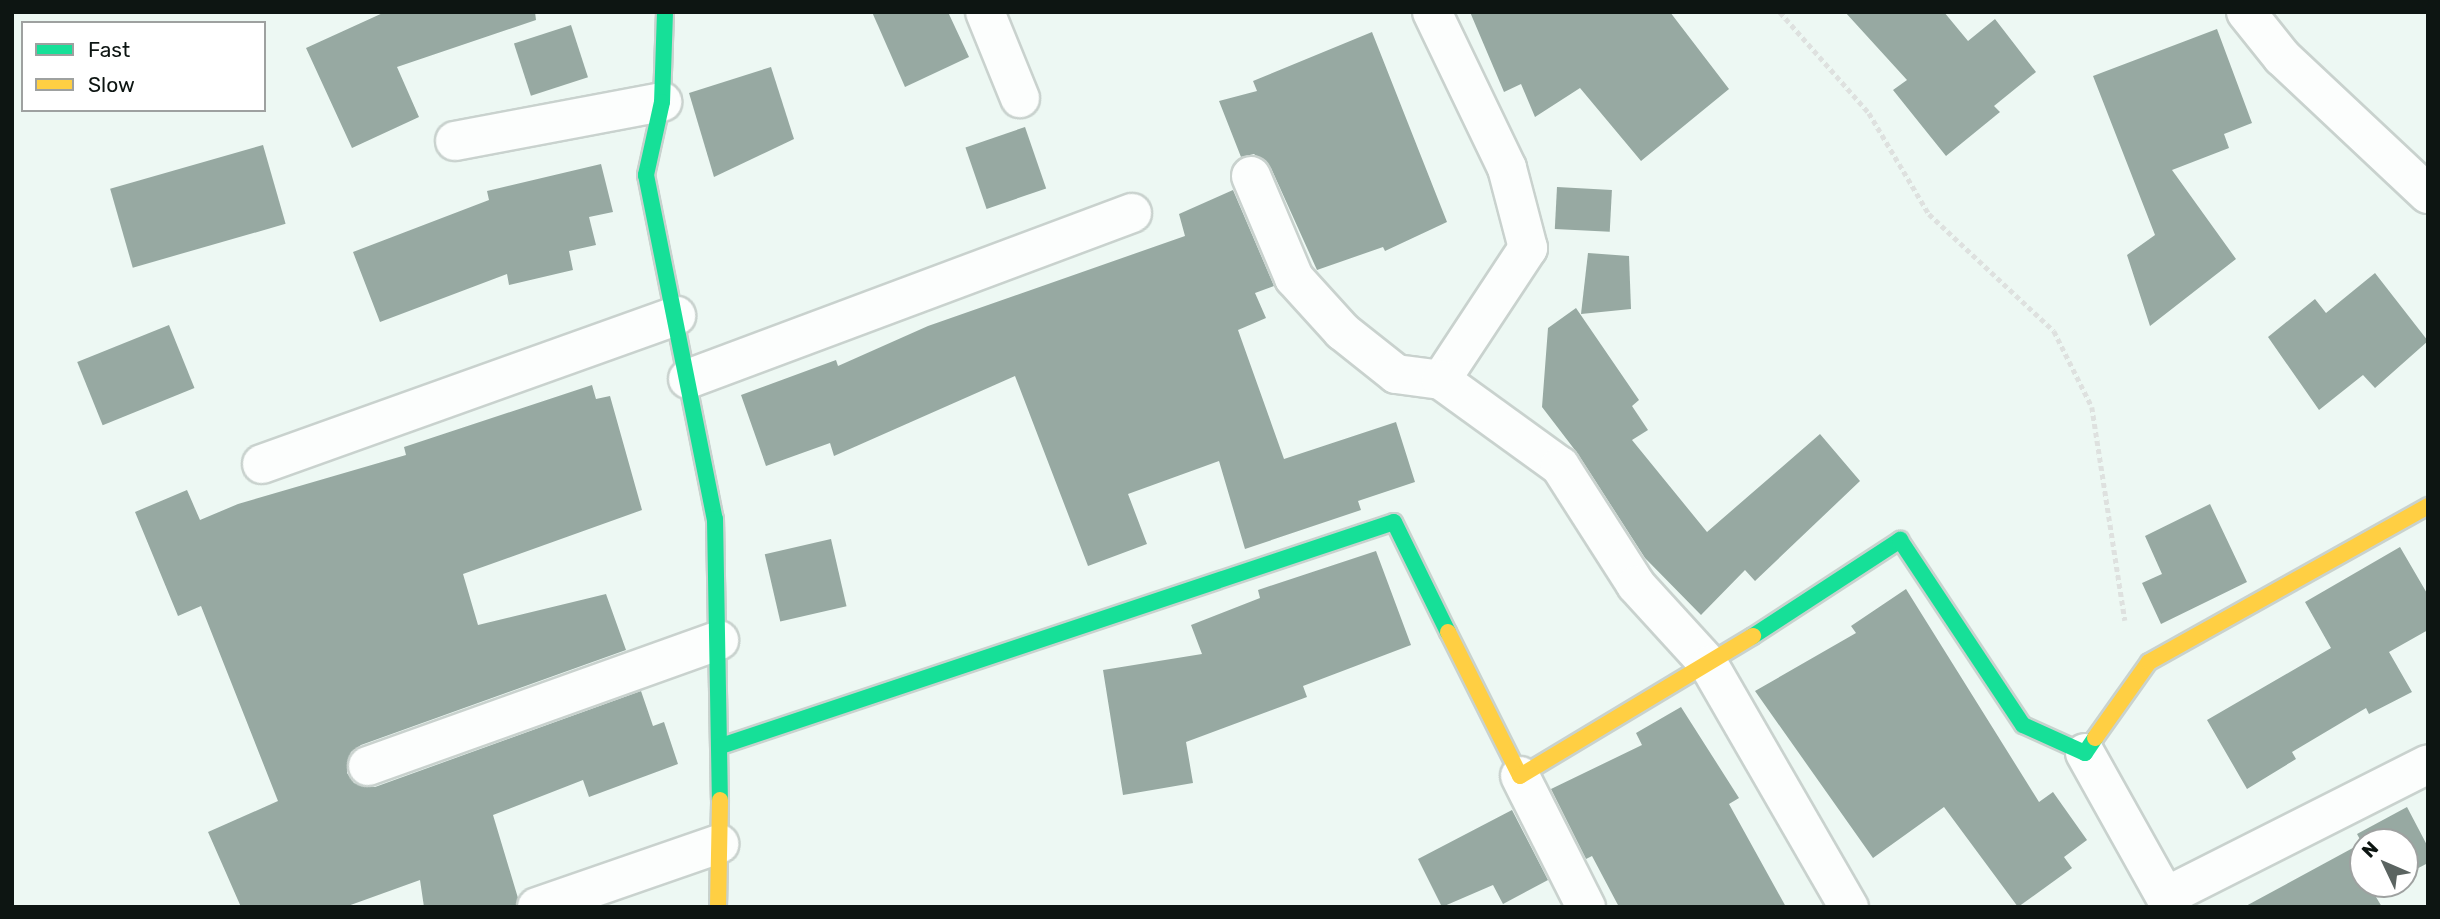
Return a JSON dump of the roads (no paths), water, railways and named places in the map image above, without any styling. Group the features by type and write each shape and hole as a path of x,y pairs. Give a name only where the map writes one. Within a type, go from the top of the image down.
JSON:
{"street":[{"path":"985,12 1020,98"},
{"path":"1432,12 1507,167 1528,248 1441,380"},
{"path":"2246,12 2282,57 2428,194"},
{"path":"667,13 662,102 646,175 715,519 721,746 718,907"},
{"path":"455,141 662,102"},
{"path":"1251,176 1294,278 1342,331 1395,374 1441,380 1560,466 1636,586 1709,665 1849,907"},
{"path":"688,379 1132,213"},
{"path":"262,464 676,316"},
{"path":"2085,753 2149,662 2428,506"},
{"path":"721,746 1394,522 1586,907"},
{"path":"1520,776 1709,665 1900,540 2023,725 2085,753 2169,901 2428,764"},
{"path":"368,766 719,640"},
{"path":"537,907 719,844"}]}
